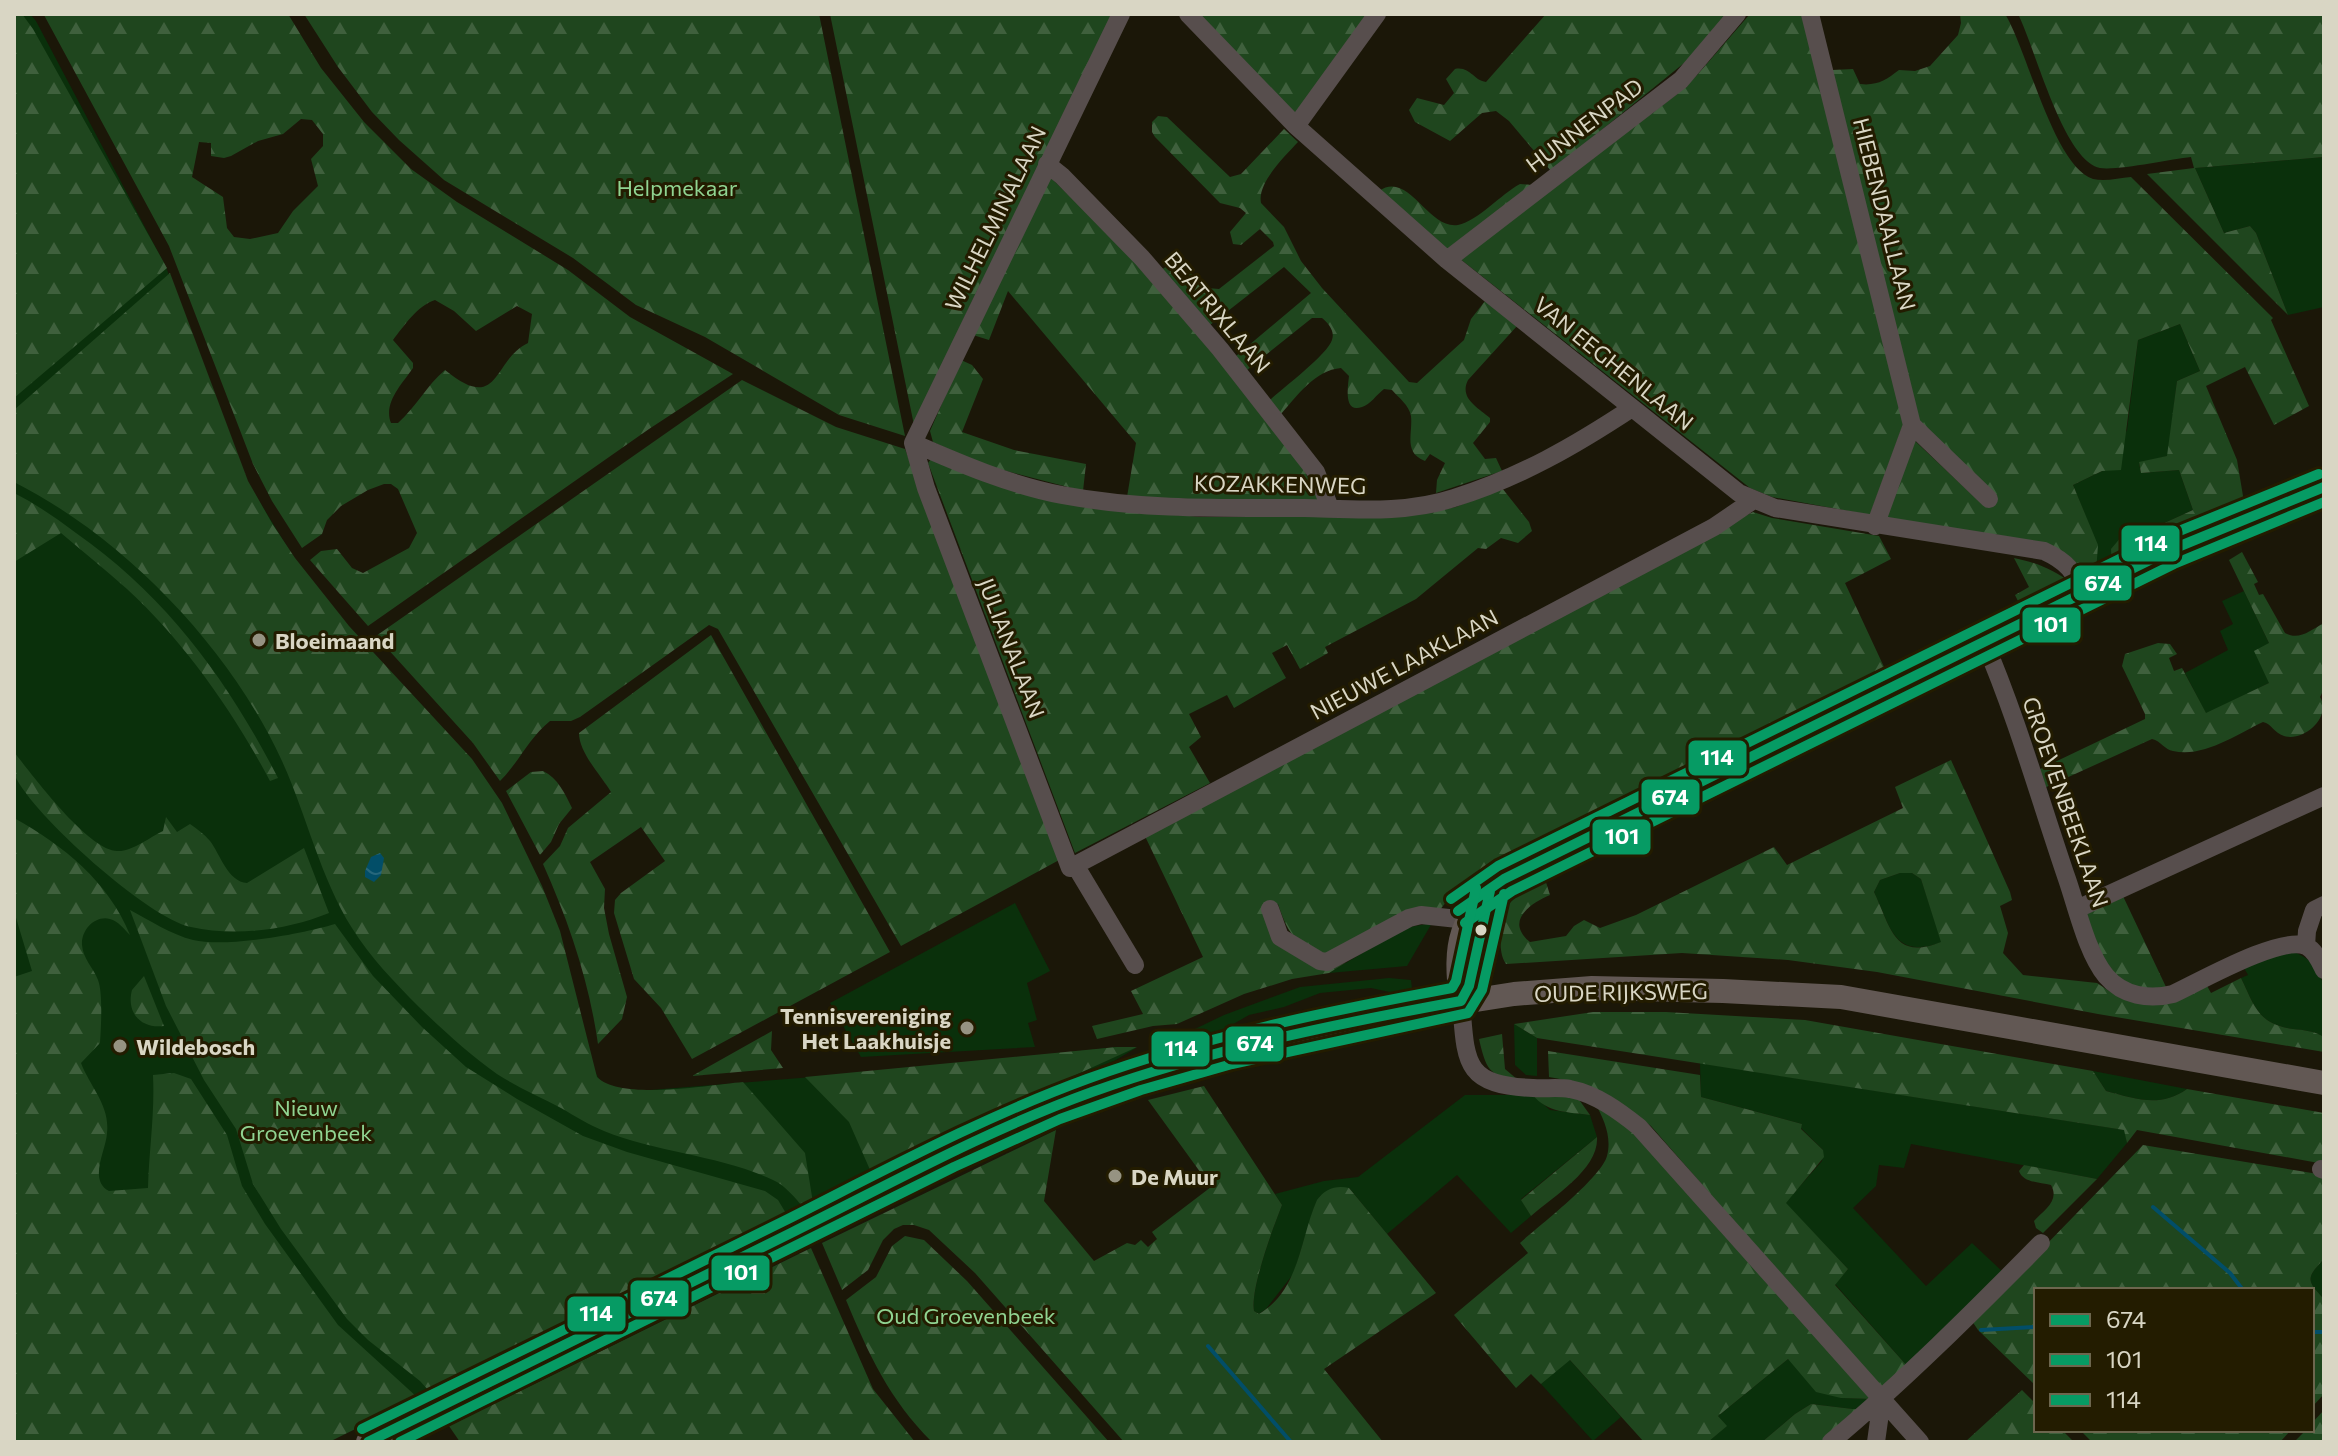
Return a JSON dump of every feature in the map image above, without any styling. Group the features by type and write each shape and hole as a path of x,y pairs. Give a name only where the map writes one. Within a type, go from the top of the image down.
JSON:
{"main road":[{"path":"1461,1001 1457,963 1467,920 1478,904 1504,879 2168,551 2324,487"},
{"name":"OUDE RIJKSWEG","path":"368,1442 808,1225 931,1160 1023,1120 1174,1064 1276,1038 1461,1001 1592,988 1841,997 2324,1083"}],"street":[{"name":"WILHELMINALAAN","path":"913,443 1121,14"},
{"name":"VAN EEGHENLAAN","path":"1188,14 1296,126 1447,260 1739,493 1775,508 2044,551 2070,567 2085,594"},
{"path":"1296,126 1377,14"},
{"name":"HUNNENPAD","path":"1447,260 1681,80 1737,14"},
{"name":"HIEBENDAALLAAN","path":"1810,14 1912,425"},
{"name":"BEATRIXLAAN","path":"1047,164 1142,258 1220,349 1316,472 1330,508"},
{"name":"KOZAKKENWEG","path":"913,443 963,465 1062,495 1161,507 1393,510 1453,499 1536,466 1632,408"},
{"path":"1875,526 1912,425 1989,499"},
{"name":"JULIANALAAN","path":"913,443 931,502 1072,866"},
{"name":"NIEUWE LAAKLAAN","path":"1072,866 1714,527 1752,501"},
{"name":"GROEVENBEEKLAAN","path":"1984,641 2077,909 2106,976 2129,993 2161,997 2269,949 2289,944 2306,946"},
{"path":"2077,909 2324,796"},
{"path":"1072,866 1135,965"},
{"path":"2324,905 2314,910 2306,946 2324,970"},
{"path":"1270,909 1280,937 1320,961 1327,962 1409,918 1421,915 1467,920"},
{"path":"1461,1001 1465,1044 1470,1063 1477,1074 1486,1081 1509,1087 1570,1089 1611,1105 1639,1127 1920,1442"},
{"path":"1161,1039 1174,1064"},
{"path":"1831,1442 1951,1335 2041,1243"},
{"path":"1876,1442 1882,1399"}],"green space":[{"name":"Nieuw Groevenbeek","path":"14,14 30,14 36,21 166,267 247,481 587,1039 595,1072 604,1083 637,1091 927,1068 1116,1047 1136,1048 1114,1061 1012,1102 920,1146 813,1203 327,1442 14,1442"},
{"path":"14,14 22,14 33,29 167,268 14,398"},
{"path":"288,14 321,68 364,122 411,169 457,202 568,270 630,317 733,374 649,429 368,626 310,560 321,551 337,549 352,568 363,573 409,548 417,533 398,489 384,484 341,506 327,520 322,534 302,548 253,464 169,246 44,15","holes":["301,119 312,120 323,134 323,146 311,159 318,186 293,211 278,233 250,239 234,237 227,228 223,197 192,177 199,142 211,143 211,156 224,158 258,141 283,134","435,300 454,311 476,331 517,306 532,314 528,343 516,351 486,386 476,387 463,382 445,370 398,423 391,423 392,401 413,368 413,363 393,340 417,312"]},
{"name":"Helpmekaar","path":"304,14 819,14 905,436 839,415 705,337 636,305 573,258 444,180 372,112"},
{"path":"830,14 1116,14 972,301 914,425"},
{"path":"1194,14 1370,14 1296,120"},
{"path":"1546,14 1728,14 1689,59 1551,171 1509,121 1496,111 1482,113 1450,141 1415,122 1409,110 1417,98 1444,105 1454,93 1446,79 1455,69 1464,70 1486,82"},
{"path":"1750,14 1803,14 1904,422 1870,515 1772,497 1750,488 1459,258 1676,95"},
{"path":"1960,14 2005,14 2054,131 2079,170 2098,180 2131,177 2273,318 2271,320 2309,406 2274,425 2245,367 2206,386 2237,460 2244,502 2179,530 2112,566 2111,549 2122,536 2140,534 2193,510 2179,470 2141,473 2139,462 2167,456 2177,381 2200,371 2180,324 2138,340 2121,470 2102,471 2073,485 2098,545 2096,572 2092,575 2066,555 1886,517 1915,441 1983,505 1920,423 1832,70 1853,69 1860,84 1871,84 1881,82 1899,70 1915,71 1930,66 1958,35"},
{"path":"2018,14 2324,14 2324,157 2195,168 2224,233 2250,226 2256,233 2288,315 2147,174 2194,168 2191,157 2108,168 2100,168 2087,160 2062,124"},
{"path":"1158,116 1167,117 1230,177 1241,174 1284,129 1298,142 1267,179 1261,203 1284,227 1301,261 1322,288 1409,382 1417,383 1464,340 1471,319 1485,301 1517,326 1466,386 1471,402 1490,418 1473,443 1485,459 1496,458 1502,471 1436,493 1437,480 1445,463 1430,454 1425,461 1414,453 1410,442 1411,416 1406,405 1392,390 1384,389 1365,406 1352,407 1348,398 1349,376 1341,368 1315,379 1281,414 1270,400 1322,354 1332,340 1332,331 1322,318 1312,318 1247,370 1236,356 1311,293 1284,267 1210,325 1162,269 1178,261 1207,288 1219,289 1274,246 1260,229 1241,245 1233,244 1230,232 1246,213 1240,208 1220,203 1155,137 1152,122"},
{"path":"2324,157 2324,307 2288,315 2256,233 2250,226 2224,233 2195,168"},
{"path":"1049,176 1124,249 1214,353 1303,468 1321,503 1127,497 1136,443 1008,291 989,340 973,335"},
{"path":"1520,184 1533,185 1447,249 1379,191 1390,187 1400,188 1437,219 1458,225 1473,218"},
{"path":"170,273 248,481 273,525 349,626 472,759 502,803 560,931 597,1077 609,1084 645,1090 743,1082 805,1153 813,1203 804,1208 782,1185 753,1172 598,1129 497,1074 447,1033 392,979 352,928 322,867 282,761 234,678 204,638 134,565 55,505 14,482 14,410"},
{"path":"2180,324 2200,371 2177,381 2168,456 2139,463 2141,473 2179,470 2193,510 2140,534 2122,536 2110,558 2112,566 2096,572 2097,545 2073,485 2102,471 2127,430 2138,340"},
{"path":"961,360 972,365 983,379 962,432 1014,450 1086,464 1083,491 983,465 933,442 930,431"},
{"path":"742,380 836,427 905,449 1061,859 901,946 718,629 709,625 580,717 571,721 550,721 500,781 473,743 376,636"},
{"path":"931,459 1102,507 1199,517 1356,517 1435,511 1456,507 1502,488 1529,522 1532,531 1518,543 1501,538 1486,549 1478,548 1416,599 1325,647 1328,653 1300,669 1287,645 1272,653 1286,678 1234,708 1227,695 1189,714 1201,737 1189,747 1210,783 1075,853 928,463"},
{"path":"14,493 109,558 166,613 216,674 278,778 270,781 224,704 168,631 127,589 61,533 14,562"},
{"path":"1753,512 1879,536 1891,559 1845,583 1884,667 1482,874 1454,892 1439,911 1330,956 1291,933 1278,904 1268,908 1279,937 1340,965 1347,962 1329,973 1292,979 1244,994 1177,1024 1153,1026 1097,1039 1092,1026 1143,1014 1131,991 1203,957 1143,832"},
{"path":"2242,552 2258,582 2254,584 2259,595 2263,594 2285,633 2300,635 2324,623 2324,689 2320,697 2323,705 2314,726 2292,737 2281,735 2263,722 2220,744 2185,752 2170,750 2152,739 2042,789 2036,771 2145,719 2122,666 2125,654 2158,643 2170,644 2177,654 2169,658 2174,671 2182,668 2206,713 2269,683 2254,651 2269,643 2229,560"},
{"path":"2014,558 2045,568 2073,584 2022,609 2015,595 2029,587"},
{"path":"2244,591 2269,643 2269,683 2206,714 2185,673 2228,650 2220,631 2233,624 2222,601"},
{"path":"711,635 890,952 692,1059 661,1008 634,979 614,913 615,900 621,893 665,861 641,827 590,862 605,889 604,908 609,934 627,997 622,1019 598,1044 577,952 543,864 560,846 568,828 611,792 586,756 579,733"},
{"path":"14,752 77,826 105,847 117,851 135,847 163,831 166,817 177,832 190,824 200,832 210,841 230,873 247,883 304,848 329,913 278,928 243,931 208,930 172,920 122,886 44,815 15,776"},
{"path":"1951,760 2010,892 2012,900 2000,906 2008,933 2003,953 2023,975 2097,983 2125,997 2206,984 2211,993 2241,978 2254,1006 2265,1018 2281,1027 2309,1031 2324,1037 2324,1052 2098,1014 1877,972 1788,960 1682,953 1506,964 1503,959 1500,928 1506,909 1518,895 1545,879 1550,895 1528,908 1520,920 1519,927 1530,942 1566,936 1584,920 1600,928 1636,915 1774,847 1787,865 1903,808 1895,787","holes":["1900,873 1912,873 1921,879 1941,942 1925,947 1913,947 1896,938 1874,892 1880,880"]},
{"path":"543,771 557,782 572,808 540,855 506,791 531,772"},
{"path":"14,818 67,853 97,882 110,898 130,935 116,922 104,918 90,925 82,939 84,955 98,980 101,993 100,1043 81,1063 98,1096 107,1123 99,1173 103,1186 109,1191 148,1188 153,1075 174,1073 191,1079 227,1135 242,1186 265,1224 338,1325 418,1398 329,1442 14,1442 14,977 32,971 14,911"},
{"path":"1900,873 1912,873 1921,879 1942,942 1914,947 1904,944 1890,928 1874,892 1880,880"},
{"path":"2122,894 2166,987 2137,990 2112,976 2085,916 2092,909"},
{"path":"1015,903 1050,971 1027,983 1037,1020 1028,1023 1035,1047 861,1057 830,1003"},
{"path":"130,910 177,935 207,942 264,939 335,924 373,976 466,1067 583,1136 627,1152 765,1191 778,1200 787,1215 430,1392 347,1319 281,1229 253,1184 236,1129 204,1080 166,1006"},
{"path":"1432,923 1407,966 1329,973 1404,928"},
{"path":"2289,950 2313,964 2319,974 2325,996 2324,1037 2272,1023 2254,1006 2241,978 2248,975 2243,966"},
{"path":"144,976 164,1026 148,1025 133,1012 132,990"},
{"path":"1389,978 1411,980 1413,997 1371,988 1320,993 1284,1007 1249,1015 1188,1050 1174,1039 1224,1015 1300,987"},
{"path":"1593,1012 1666,1012 1805,1020 2093,1071 2106,1091 2138,1099 2167,1098 2187,1089 2324,1113 2324,1164 2137,1130 2127,1143 2124,1130 1537,1038 1514,1024"},
{"path":"1514,1024 1537,1038 1537,1076 1526,1075 1515,1065"},
{"path":"772,1031 771,1050 783,1068 692,1076"},
{"path":"1502,1034 1505,1069 1518,1080 1494,1073 1484,1057 1479,1039"},
{"path":"1137,1047 919,1146 871,1172 849,1122 805,1077"},
{"path":"1152,1051 1157,1061 1057,1098 1063,1088"},
{"path":"1548,1051 1700,1075 1701,1097 1802,1124 1801,1129 1823,1150 1824,1157 1786,1203 1848,1269 1835,1285 1908,1367 1883,1392 1651,1126 1604,1094 1580,1084 1549,1077"},
{"path":"1700,1063 2125,1130 2127,1143 2097,1179 1911,1144 1904,1168 1879,1165 1876,1186 1853,1208 1926,1286 1972,1243 2004,1273 1908,1367 1835,1284 1848,1269 1785,1203 1822,1161 1823,1150 1801,1128 1802,1124 1701,1097"},
{"path":"2093,1071 2187,1089 2167,1098 2138,1099 2106,1091"},
{"path":"1204,1086 1282,1205 1255,1288 1254,1311 1259,1314 1273,1304 1283,1291 1297,1262 1317,1200 1327,1191 1340,1187 1349,1188 1436,1293 1324,1369 1383,1442 1124,1442 975,1273 929,1230 914,1225 894,1229 883,1240 868,1270 842,1290 822,1243 1056,1130 1044,1201 1094,1261 1127,1243 1135,1245 1141,1240 1148,1247 1157,1239 1152,1232 1211,1187 1148,1100"},
{"path":"1575,1094 1590,1115 1552,1108 1533,1095"},
{"path":"1465,1095 1533,1095 1550,1110 1590,1115 1597,1137 1521,1199 1531,1216 1511,1233 1457,1175 1387,1234 1349,1188 1320,1196 1294,1273 1266,1309 1259,1314 1254,1311 1255,1288 1282,1205 1275,1194 1324,1181 1358,1177"},
{"path":"1595,1103 1619,1115 1874,1399 1841,1398 1816,1392 1788,1359 1718,1416 1727,1426 1708,1442 1644,1442 1570,1360 1541,1384 1531,1374 1516,1388 1454,1315 1528,1253 1520,1243 1582,1189 1602,1165 1607,1156 1608,1135"},
{"path":"1597,1137 1596,1149 1583,1171 1531,1216 1521,1200"},
{"path":"2143,1145 2324,1175 2324,1259 2310,1279 2324,1299 2324,1394 2314,1405 2314,1288 2034,1288 2034,1384 1972,1321"},
{"path":"2024,1165 2097,1179 2043,1233 2036,1228 2034,1221 2050,1205 2053,1191 2051,1185 2024,1178 2019,1171"},
{"name":"Oud Groevenbeek","path":"905,1236 924,1240 967,1281 1109,1442 932,1442 892,1393 846,1300 876,1277 892,1246"},
{"path":"811,1248 873,1389 915,1442 460,1442 449,1426"},
{"path":"2324,1259 2324,1299 2310,1279"},
{"path":"1569,1359 1621,1417 1593,1441 1541,1384"},
{"path":"1788,1359 1841,1398 1874,1399 1861,1410 1811,1404 1762,1442 1708,1442 1726,1426 1718,1416"},
{"path":"2022,1390 2034,1402 2034,1432 2064,1432 2074,1442 1965,1442"},
{"path":"1811,1404 1861,1410 1822,1442 1762,1442 1795,1414"},
{"path":"2324,1410 2324,1442 2294,1442 2304,1432 2314,1432 2314,1421"},
{"path":"2082,1432 2289,1432 2280,1442 2092,1442"}],"water":[{"path":"380,853 384,858 381,875 374,882 365,877 365,871 371,857"}],"waterway":[{"path":"2153,1207 2230,1273 2241,1288"},
{"path":"1981,1330 2034,1327"},
{"path":"2314,1332 2324,1332"},
{"path":"1208,1346 1291,1442"}],"transit line":[{"name":"114","path":"1451,899 1498,866 2162,538 2319,474"},
{"name":"674","path":"1458,911 1504,879 2168,551 2324,487"},
{"name":"101","path":"1465,923 1512,891 2174,564 2324,502"},
{"name":"114","path":"362,1429 935,1145 1048,1094 1222,1037 1452,988 1476,888"},
{"name":"674","path":"368,1442 939,1158 1053,1107 1137,1077 1228,1050 1461,1001 1469,986 1490,891"},
{"name":"101","path":"400,1442 954,1167 1060,1119 1141,1090 1232,1064 1468,1013 1482,990 1504,894"}],"place":[{"name":"Bloeimaand","path":"259,640"},
{"name":"Tennisvereniging Het Laakhuisje","path":"967,1028"},
{"name":"Wildebosch","path":"120,1046"},
{"name":"De Muur","path":"1115,1176"}]}
